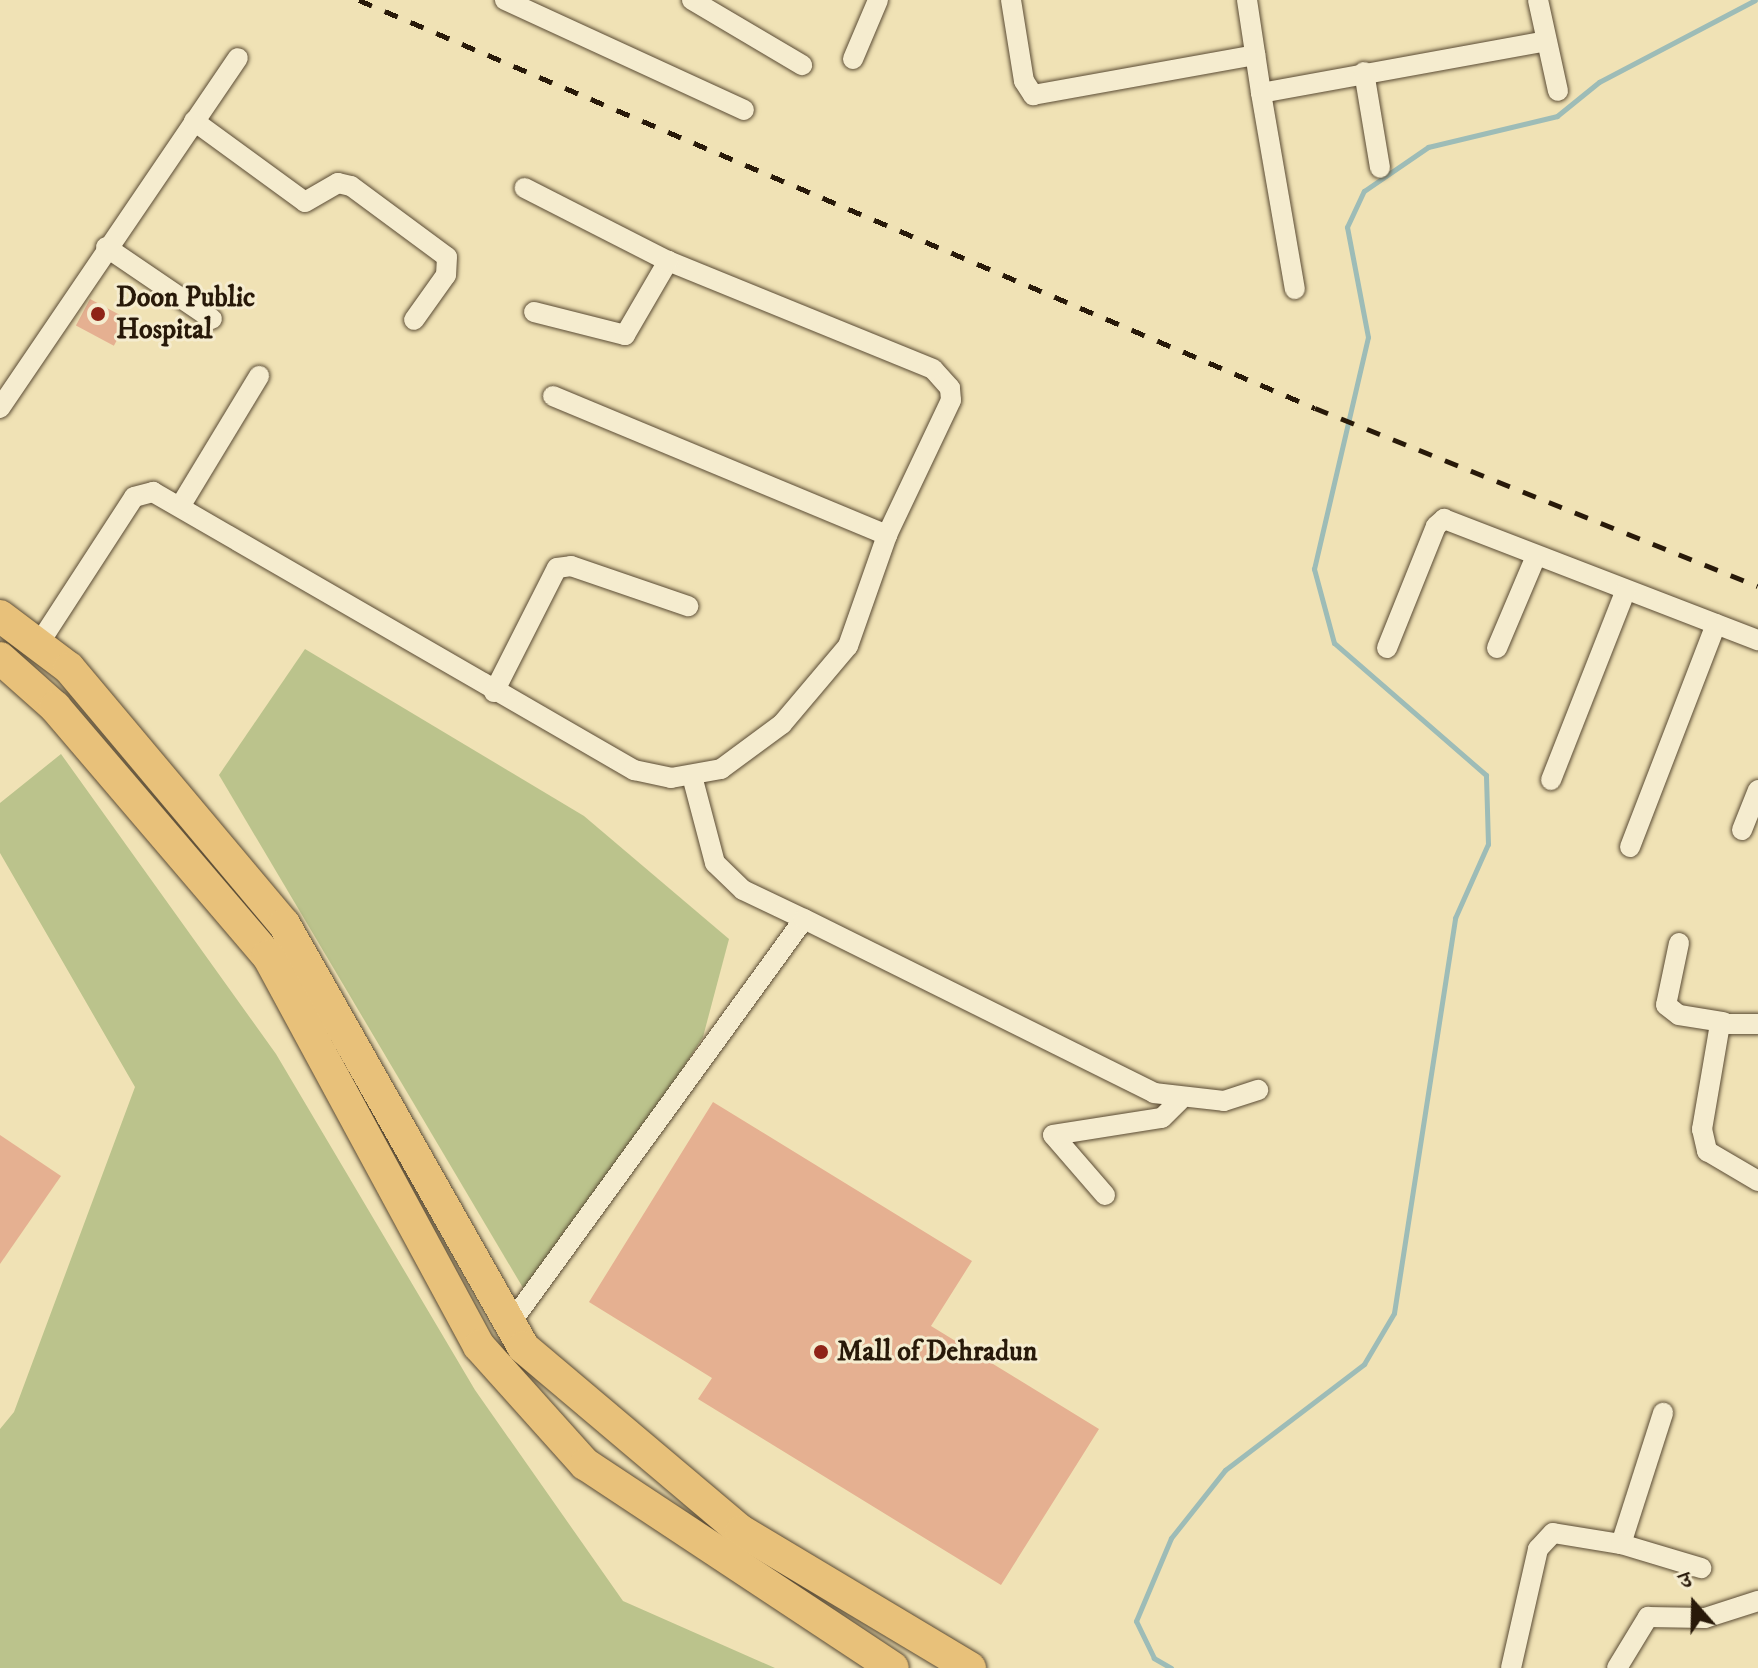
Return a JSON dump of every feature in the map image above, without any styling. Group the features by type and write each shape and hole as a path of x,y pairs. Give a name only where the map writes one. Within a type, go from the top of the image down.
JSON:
{"highway":[{"path":"0,616 69,668 284,924 523,1347 741,1531 970,1668"},
{"path":"0,658 55,707 268,956 479,1346 585,1464 893,1668"}],"street":[{"path":"505,0 744,110"},
{"path":"853,59 878,0"},
{"path":"1011,0 1024,81 1033,95 1255,55"},
{"path":"1247,0 1295,289"},
{"path":"1538,0 1558,91"},
{"path":"690,1 802,65"},
{"path":"1261,93 1546,41"},
{"path":"0,408 106,247 238,58"},
{"path":"1364,72 1380,168"},
{"path":"194,121 305,202 338,183 351,186 447,257 446,275 414,320"},
{"path":"38,645 134,497 153,492 181,505 494,692 634,770 692,776 721,769 752,749 834,669 861,617 887,535 951,400 943,376 668,261 525,188"},
{"path":"106,247 212,319"},
{"path":"534,312 625,335 668,261"},
{"path":"181,505 259,376"},
{"path":"553,396 887,535"},
{"path":"1387,648 1440,521 1453,520 1536,556 1758,640"},
{"path":"1497,648 1536,556"},
{"path":"494,692 557,568 571,566 688,606"},
{"path":"1551,780 1626,590"},
{"path":"1630,847 1716,624"},
{"path":"692,776 709,851 721,871 743,890 1154,1093 1180,1100 1224,1101 1258,1090"},
{"path":"1742,830 1758,790"},
{"path":"510,1324 804,919"},
{"path":"1679,943 1666,1005 1679,1015 1758,1024"},
{"path":"1723,1022 1702,1137 1707,1151 1758,1181"},
{"path":"1105,1195 1053,1135 1162,1118 1180,1100"},
{"path":"1621,1544 1663,1413"},
{"path":"1519,1666 1544,1540 1564,1533 1621,1544 1701,1568"},
{"path":"1617,1668 1648,1617 1705,1618 1758,1601"}],"green space":[{"path":"305,649 584,816 729,939 703,1037 532,1303 219,775"},
{"path":"61,754 276,1054 475,1390 623,1601 775,1668 0,1668 0,1429 14,1412 135,1087 0,853 0,803"}],"building":[{"path":"90,299 128,319 114,346 76,325"},
{"name":"Mall of Dehradun","path":"713,1102 972,1261 931,1326 1099,1429 1001,1585 698,1399 712,1378 589,1302"},
{"path":"0,1135 61,1176 0,1264"}],"waterway":[{"path":"1171,1668 1154,1658 1136,1621 1171,1538 1225,1470 1364,1364 1394,1313 1455,918 1488,844 1486,775 1334,643 1314,569 1368,337 1347,227 1364,191 1428,147 1557,116 1599,82 1755,0"}],"railway":[{"path":"359,0 1315,408 1758,586"}],"place":[{"name":"Doon Public Hospital","path":"98,314"},
{"name":"Mall of Dehradun","path":"821,1352"}]}
